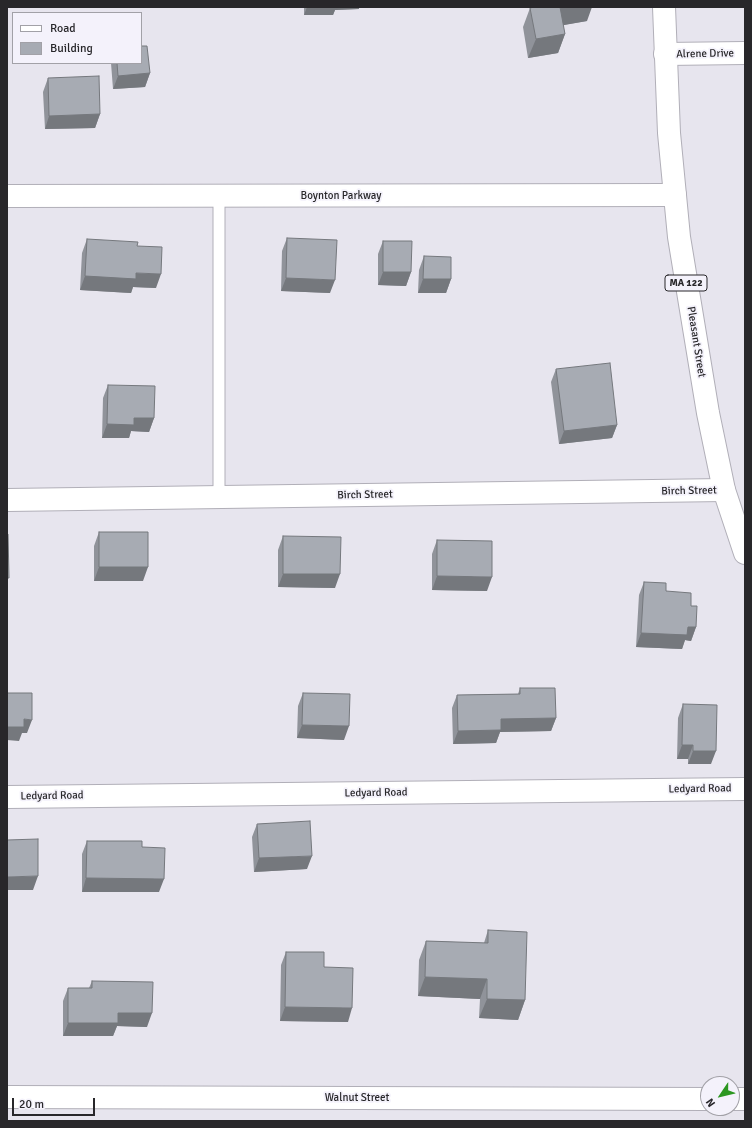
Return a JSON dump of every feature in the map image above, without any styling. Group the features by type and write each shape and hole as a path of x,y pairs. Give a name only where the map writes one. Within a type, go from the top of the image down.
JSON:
{"street":[{"name":"Pleasant Street","path":"664,7 669,133 679,237 708,413 724,490 745,553"},
{"name":"Alrene Drive","path":"665,54 745,53"},
{"name":"Boynton Parkway","path":"7,196 675,195"},
{"name":"Birch Street","path":"7,500 724,490"},
{"name":"Ledyard Road","path":"7,797 745,789"},
{"name":"Walnut Street","path":"7,1097 700,1099"}],"lane":[{"path":"219,196 219,496"}],"building":[{"path":"560,7 565,34 536,39 530,8"},
{"path":"142,46 147,46 150,73 118,76 117,64 142,64"},
{"path":"99,76 100,114 49,116 48,78"},
{"path":"287,238 337,240 335,280 286,278"},
{"path":"87,239 138,242 137,246 162,247 161,274 136,273 136,279 85,276"},
{"path":"383,241 412,241 411,272 383,272"},
{"path":"424,256 451,257 451,279 423,279"},
{"path":"610,363 617,425 564,431 556,369"},
{"path":"108,385 155,386 154,418 134,418 134,425 107,424"},
{"path":"99,532 148,532 148,567 99,567"},
{"path":"8,534 9,578 7,578"},
{"path":"283,536 341,537 340,574 283,574"},
{"path":"437,540 492,541 492,577 437,576"},
{"path":"644,582 666,583 666,591 691,593 691,606 697,606 696,627 688,627 687,635 641,633"},
{"path":"520,688 555,688 556,718 501,719 501,730 458,731 457,695 520,694"},
{"path":"7,693 32,693 32,720 24,719 24,727 7,727"},
{"path":"303,693 350,694 349,726 302,725"},
{"path":"683,704 717,705 716,751 693,751 693,745 682,745"},
{"path":"310,821 312,856 259,858 257,824"},
{"path":"38,839 38,876 7,877 7,840"},
{"path":"87,841 142,841 142,847 165,848 164,879 86,878"},
{"path":"488,930 527,932 525,1000 487,999 487,979 425,977 426,941 488,943"},
{"path":"286,952 324,952 324,967 353,968 352,1008 285,1007"},
{"path":"92,981 153,982 152,1013 118,1013 118,1023 68,1023 68,988 92,988"}]}
